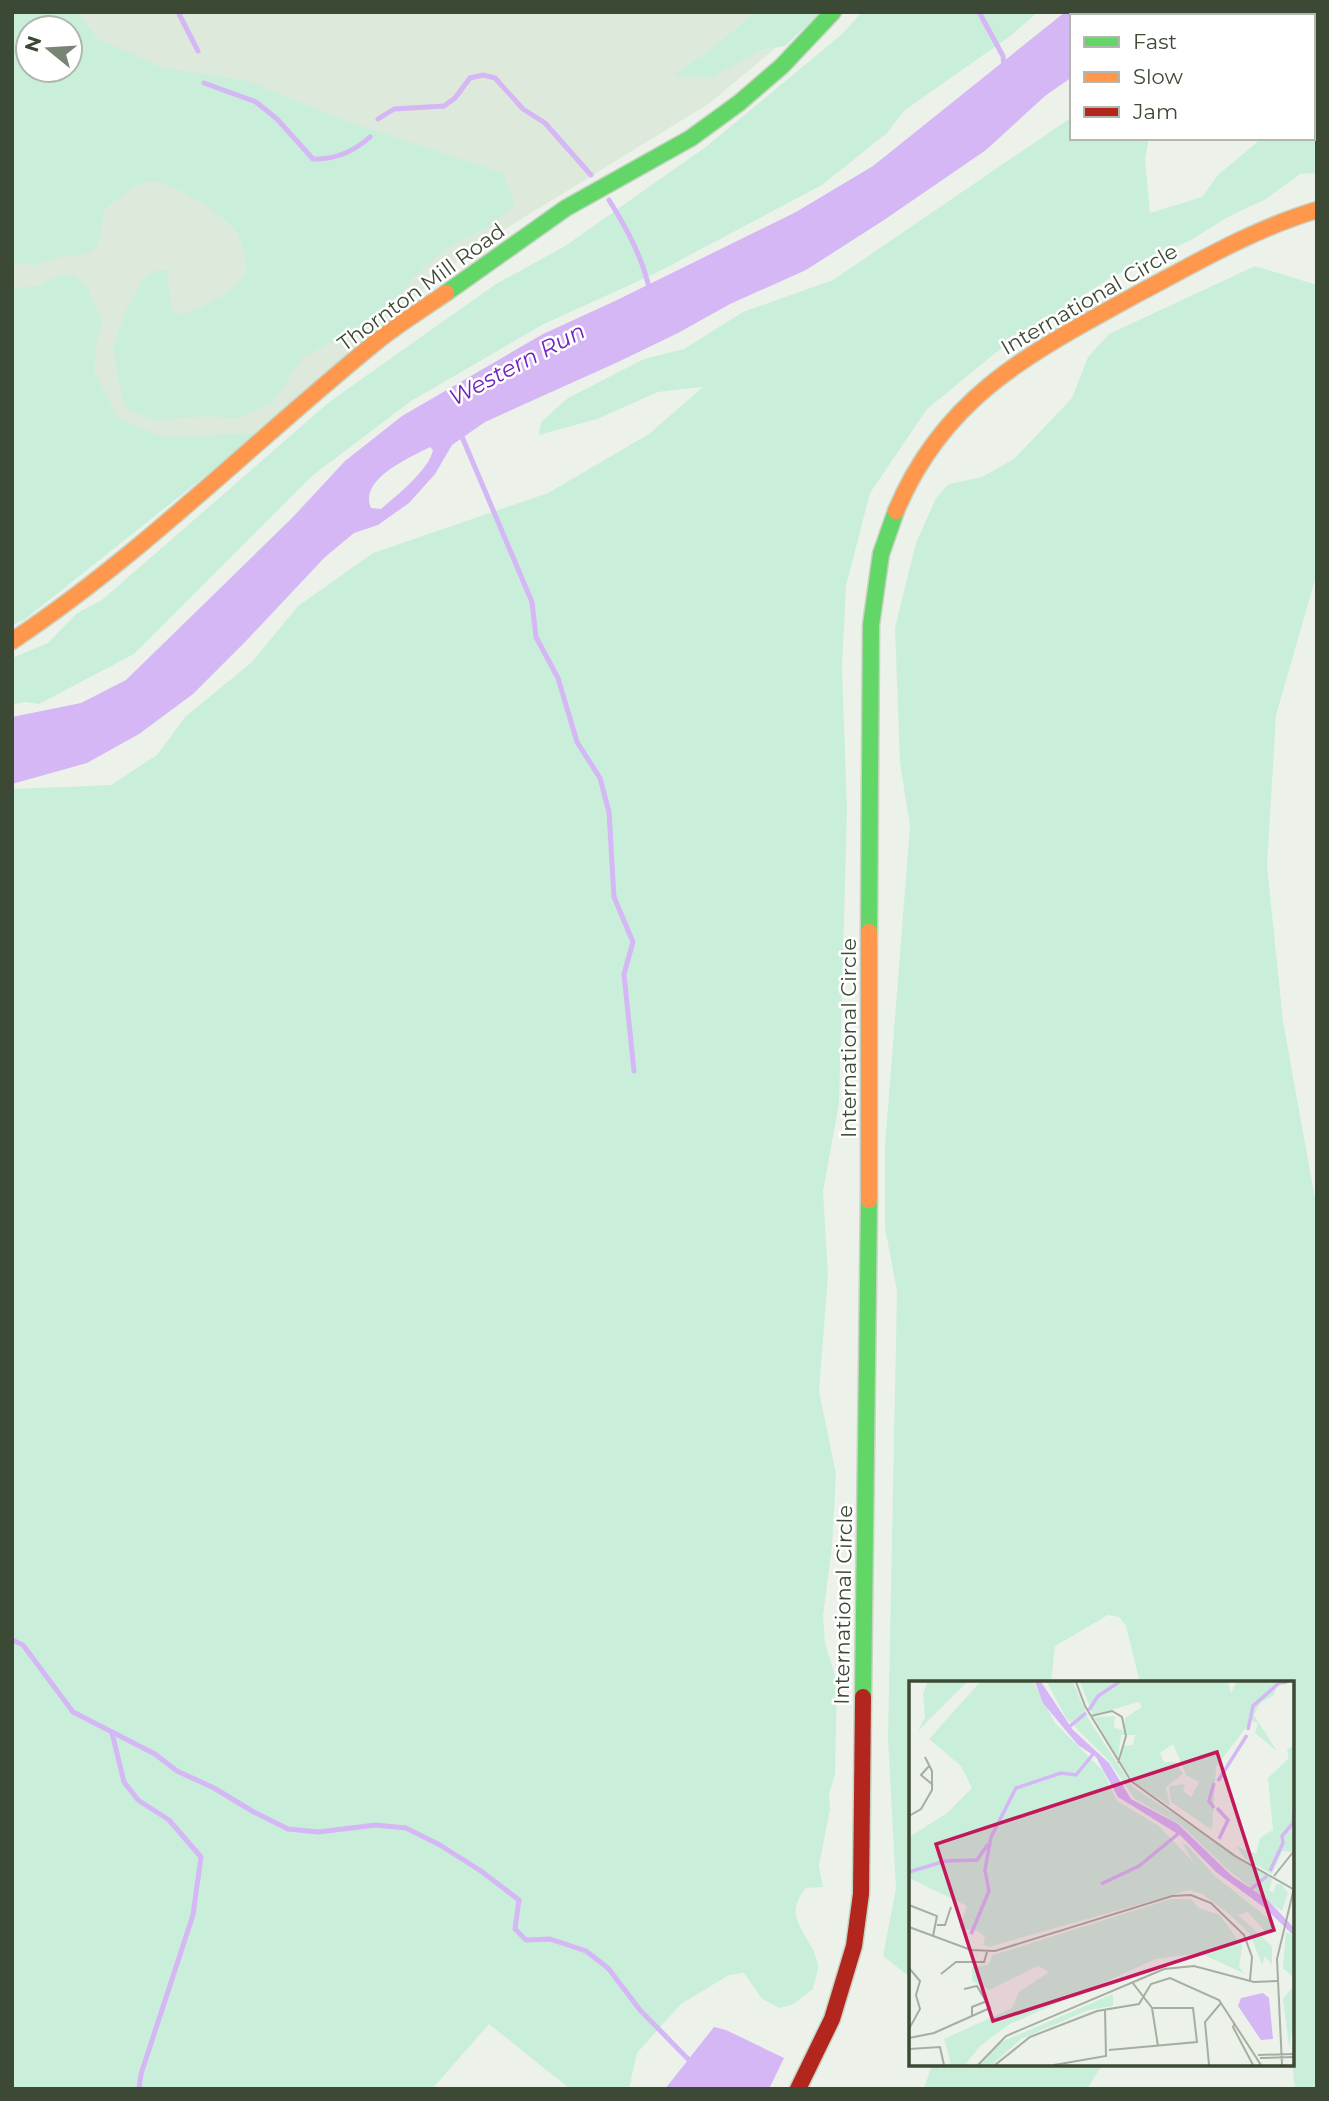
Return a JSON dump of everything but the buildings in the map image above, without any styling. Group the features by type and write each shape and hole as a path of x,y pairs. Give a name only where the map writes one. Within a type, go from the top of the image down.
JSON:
{"street":[{"name":"Thornton Mill Road","path":"12,640 56,612 122,560 377,340 566,208 691,138 739,103 782,66 833,12"},
{"name":"International Circle","path":"798,2089 815,2061 842,1992 858,1935 861,1894 869,1236 869,665 871,617 881,552 891,518 923,458 947,426 1006,371 1058,337 1211,254 1292,216 1317,210"}],"shaded area":[{"path":"12,12 818,12 710,103 471,250 188,489 12,620"}],"green space":[{"path":"12,12 79,14 14,14 14,84 84,84 84,20 97,38 160,67 248,81 343,120 503,173 515,204 495,223 445,249 414,277 390,308 343,339 303,357 273,402 237,419 210,416 153,420 128,409 122,398 113,347 125,312 143,279 154,271 167,270 172,311 183,315 227,293 241,280 247,272 243,248 238,235 224,219 185,193 160,182 145,182 126,192 104,210 96,248 84,254 59,257 33,265 12,262"},
{"path":"756,12 821,12 785,46 760,50 713,77 673,76 715,46"},
{"path":"862,12 1038,12 1009,37 905,110 887,133 822,185 654,274 544,324 411,401 312,476 134,654 39,704 25,702 12,705 12,658 48,643 77,613 102,600 329,402 496,284 565,246 707,146 841,35"},
{"path":"1070,118 1070,140 1149,140 1145,159 1150,213 1202,197 1218,175 1258,141 1315,140 1317,121 1317,173 1300,174 1266,199 1228,217 1191,240 1113,276 998,351 927,409 870,493 846,586 842,667 847,809 839,1103 823,1191 828,1275 819,1391 836,1474 832,1546 823,1616 825,1643 837,1682 835,1774 829,1794 830,1809 819,1866 823,1887 806,1888 798,1899 796,1910 797,1919 816,1956 818,1969 813,1989 792,2005 779,2008 762,1999 744,1973 729,1975 681,2004 637,2053 629,2089 570,2089 489,2024 432,2089 12,2089 12,789 111,785 157,755 185,717 252,662 298,606 373,553 548,493 649,434 703,387 658,392 597,419 539,435 541,422 568,398 644,359 684,349 743,312 833,280"},
{"path":"1255,266 1317,285 1317,573 1276,715 1267,866 1283,1021 1317,1210 1317,2089 1295,2089 1292,2066 1294,1681 1140,1681 1126,1626 1119,1617 1108,1615 1055,1646 1051,1681 909,1681 909,1976 883,1956 896,1888 888,1739 897,1291 885,1228 885,1146 910,826 900,763 895,628 916,543 936,498 949,484 982,477 1014,459 1072,398 1088,357 1109,334"},
{"path":"62,274 75,276 86,284 102,320 94,371 119,419 160,436 258,434 24,620 12,625 12,288 39,286"},
{"path":"931,2066 1102,2066 1087,2089 924,2089"}],"water":[{"name":"Western Run","path":"1065,12 1164,12 1070,14 1070,78 1045,96 986,150 806,270 730,304 618,362 485,422 452,445 435,474 409,503 378,525 354,533 325,557 193,694 139,734 87,763 12,784 12,717 81,703 126,680 292,518 345,461 402,416 543,334 796,212 873,166","holes":["430,447 433,450 419,474 381,509 371,508 369,497 372,488 388,470"]},
{"path":"714,2027 726,2030 784,2058 769,2089 665,2089"}],"waterway":[{"path":"178,12 198,51"},
{"path":"979,12 1003,56 1004,66"},
{"path":"378,119 394,109 444,106 455,98 470,78 483,75 495,78 523,109 545,123 591,175"},
{"path":"204,83 256,102 277,119 313,159 343,154 370,137"},
{"path":"609,200 634,244 650,292"},
{"path":"460,432 532,602 536,637 558,678 577,742 600,778 609,812 614,897 633,942 624,974 634,1071"},
{"path":"12,1640 23,1645 73,1712 155,1754 177,1771 288,1829 318,1832 376,1825 406,1828 440,1845 519,1900 515,1929 526,1940 550,1939 586,1951 608,1968 640,2010 689,2060"},
{"path":"112,1733 124,1782 138,1800 169,1820 201,1857 193,1915 141,2074 139,2089"}],"traffic: fast":[{"path":"446,293 566,208 691,138 739,103 782,66 833,12"},
{"path":"869,932 871,625 881,554 896,511"},
{"path":"863,1697 869,1200"}],"traffic: slow":[{"path":"896,511 916,470 940,436 967,406 996,380 1100,314 1226,247 1317,210"},
{"path":"12,641 107,572 376,342 446,293"},
{"path":"869,932 869,1200"}],"traffic: jam":[{"path":"798,2089 832,2019 854,1946 861,1894 863,1697"}]}
